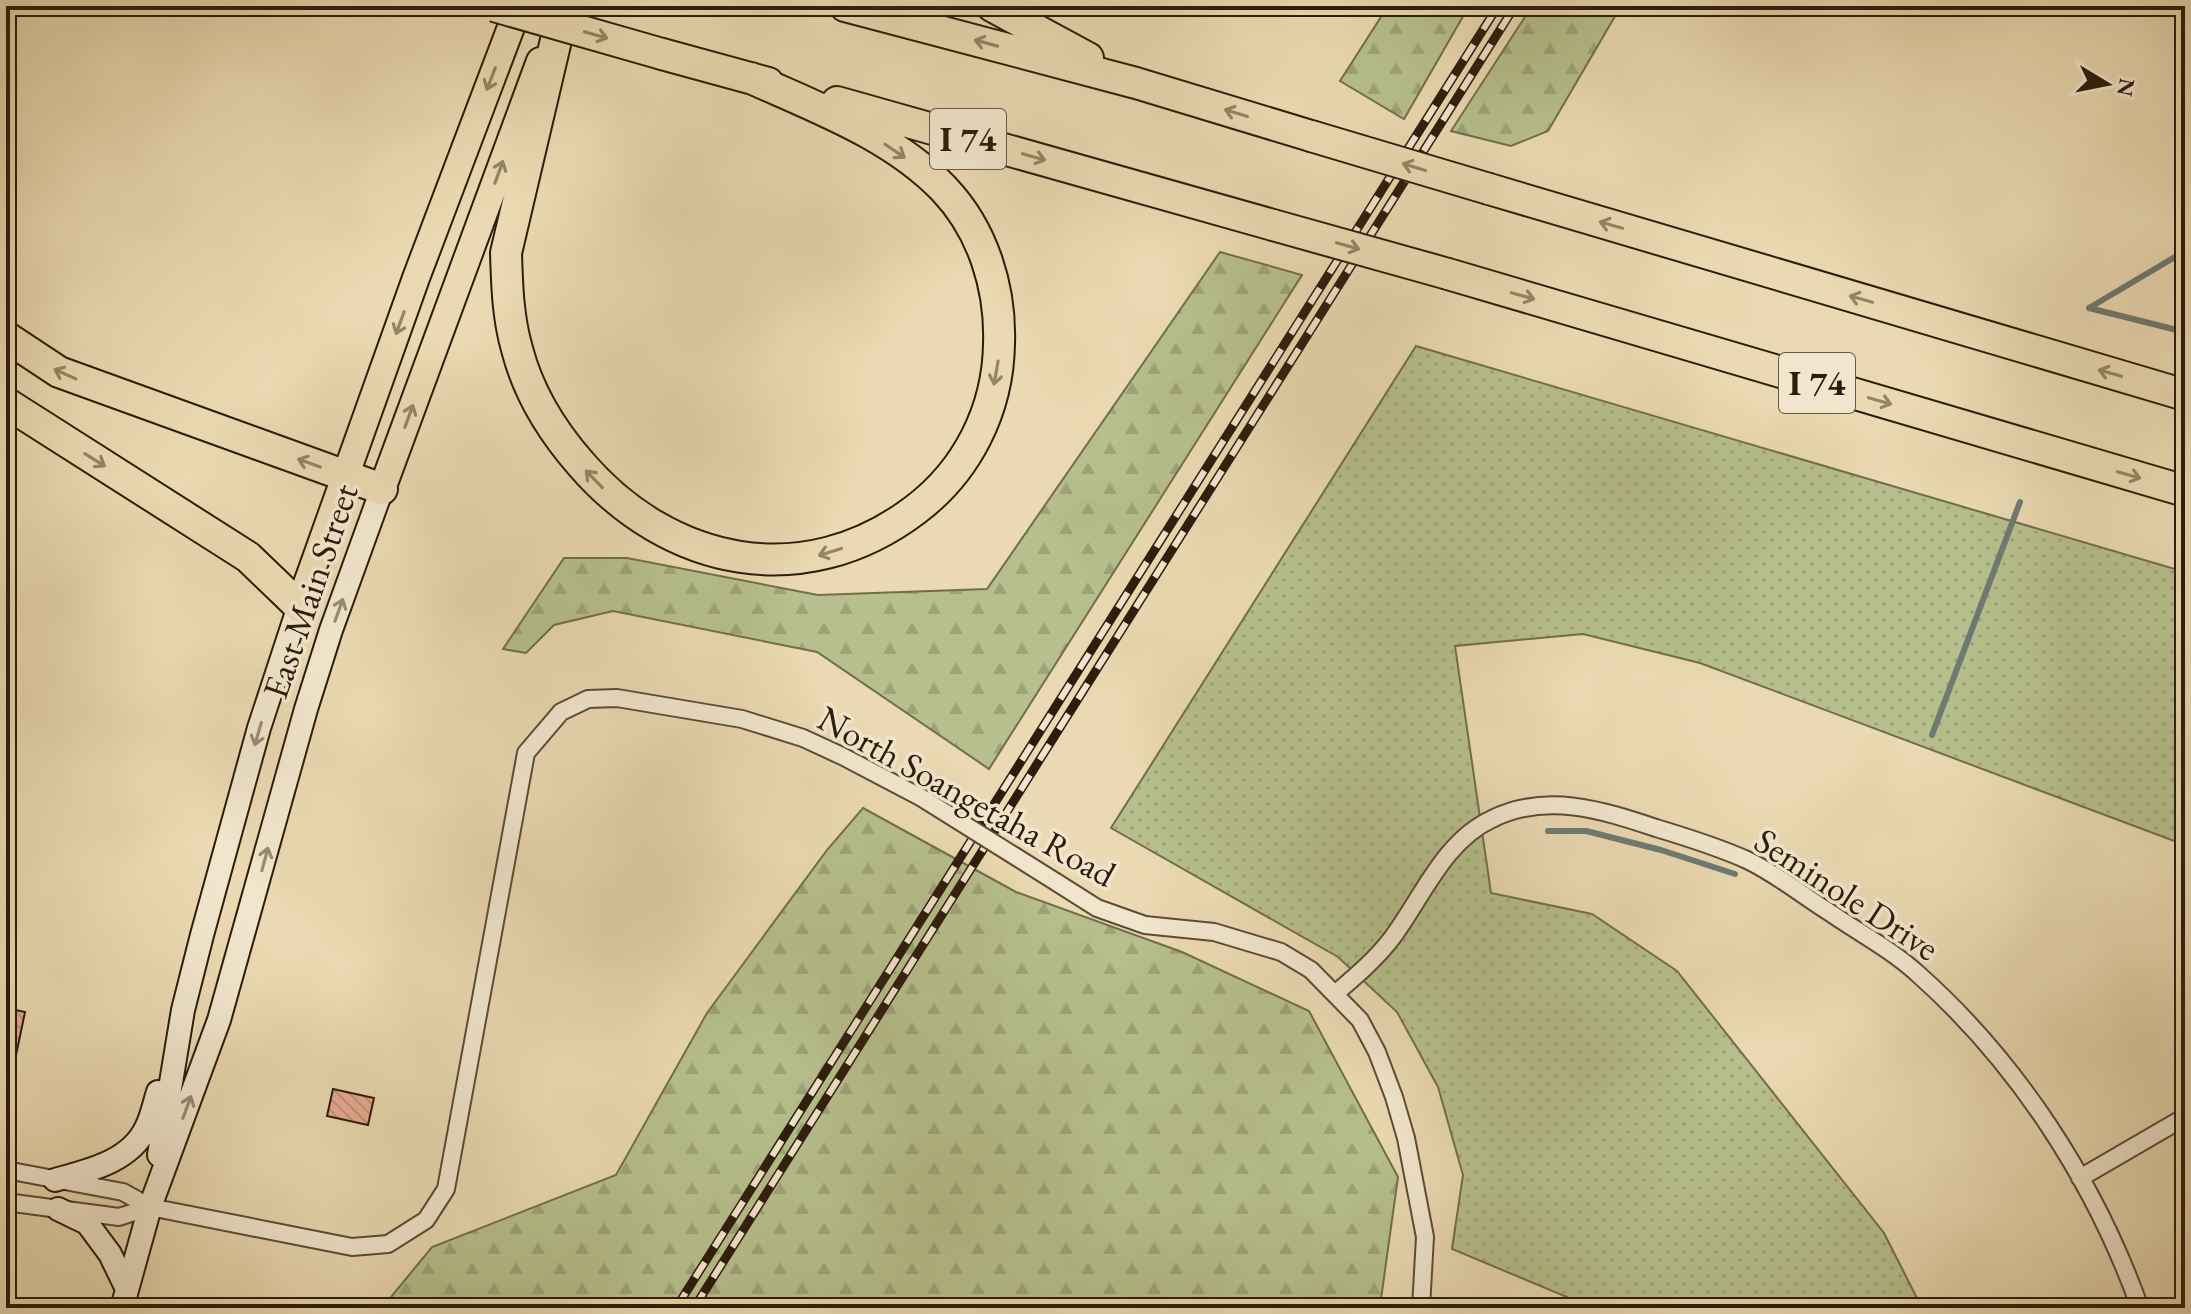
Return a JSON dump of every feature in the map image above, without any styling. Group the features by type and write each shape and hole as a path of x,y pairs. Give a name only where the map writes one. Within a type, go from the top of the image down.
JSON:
{"highway":[{"name":"I 74","path":"494,6 1448,274 2185,491"},
{"path":"562,6 506,253 511,321 517,351 531,388 568,450 618,502 677,539 712,552 749,560 784,561 860,543 895,525 930,499 956,471 977,438 992,399 999,361 1000,324 986,257 971,225 944,189 867,131 751,78"},
{"name":"I 74","path":"845,6 1136,83 2185,395"},
{"path":"992,6 1136,83"},
{"path":"6,337 59,372 382,489"},
{"path":"6,403 248,557 299,606"}],"main road":[{"name":"East Main Street","path":"299,606 344,476 519,6"},
{"name":"East Main Street","path":"382,489 562,6"}],"street":[{"name":"East Main Street","path":"124,1298 150,1207 219,1020 306,709 382,489"},
{"name":"East Main Street","path":"150,1207 183,1010 259,728 299,606"},
{"name":"North Soangetaha Road","path":"150,1207 352,1247 388,1244 426,1220 446,1189 526,753 561,712 588,699 617,698 742,719 803,738 922,798 1097,908 1145,925 1214,932 1281,952 1311,970 1360,1020 1377,1052 1394,1097 1406,1138 1425,1237 1421,1308"},
{"name":"Seminole Drive","path":"1336,993 1371,963 1392,938 1452,850 1470,832 1492,818 1557,803 1604,811 1693,839 1749,861 1917,972 1976,1031 2011,1072 2080,1178 2120,1253 2140,1308"},
{"path":"55,1180 96,1169 137,1142 146,1128 183,1010"},
{"path":"2080,1178 2185,1117"},
{"path":"6,1170 123,1192 150,1207"},
{"path":"6,1202 119,1217 150,1207"},
{"path":"58,1209 87,1223 110,1254 124,1298"}],"green space":[{"path":"1388,6 1469,6 1404,119 1340,81"},
{"path":"1532,6 1621,6 1548,131 1511,146 1451,131"},
{"path":"1220,252 1302,275 989,769 817,652 613,611 554,625 526,653 503,649 564,558 627,558 818,595 987,589"},
{"path":"1416,346 2185,572 2185,845 1700,663 1583,634 1455,646 1491,893 1592,914 1677,971 1884,1233 1922,1308 1575,1308 1567,1297 1452,1249 1463,1175 1438,1087 1397,1012 1338,957 1111,828"},
{"path":"863,808 1016,892 1182,952 1309,1011 1398,1177 1381,1299 1349,1308 382,1308 432,1247 616,1175 707,1013 827,850"}],"building":[{"path":"6,1008 25,1012 14,1065 6,1064"},
{"path":"333,1089 374,1098 368,1125 327,1116"}],"waterway":[{"path":"2089,308 2180,254 2185,248"},
{"path":"2089,308 2185,332"},
{"path":"1932,735 2020,502"},
{"path":"1548,831 1586,831 1661,850 1735,874"}],"railway":[{"path":"676,1308 1498,6"},
{"path":"694,1308 1515,6"}]}
